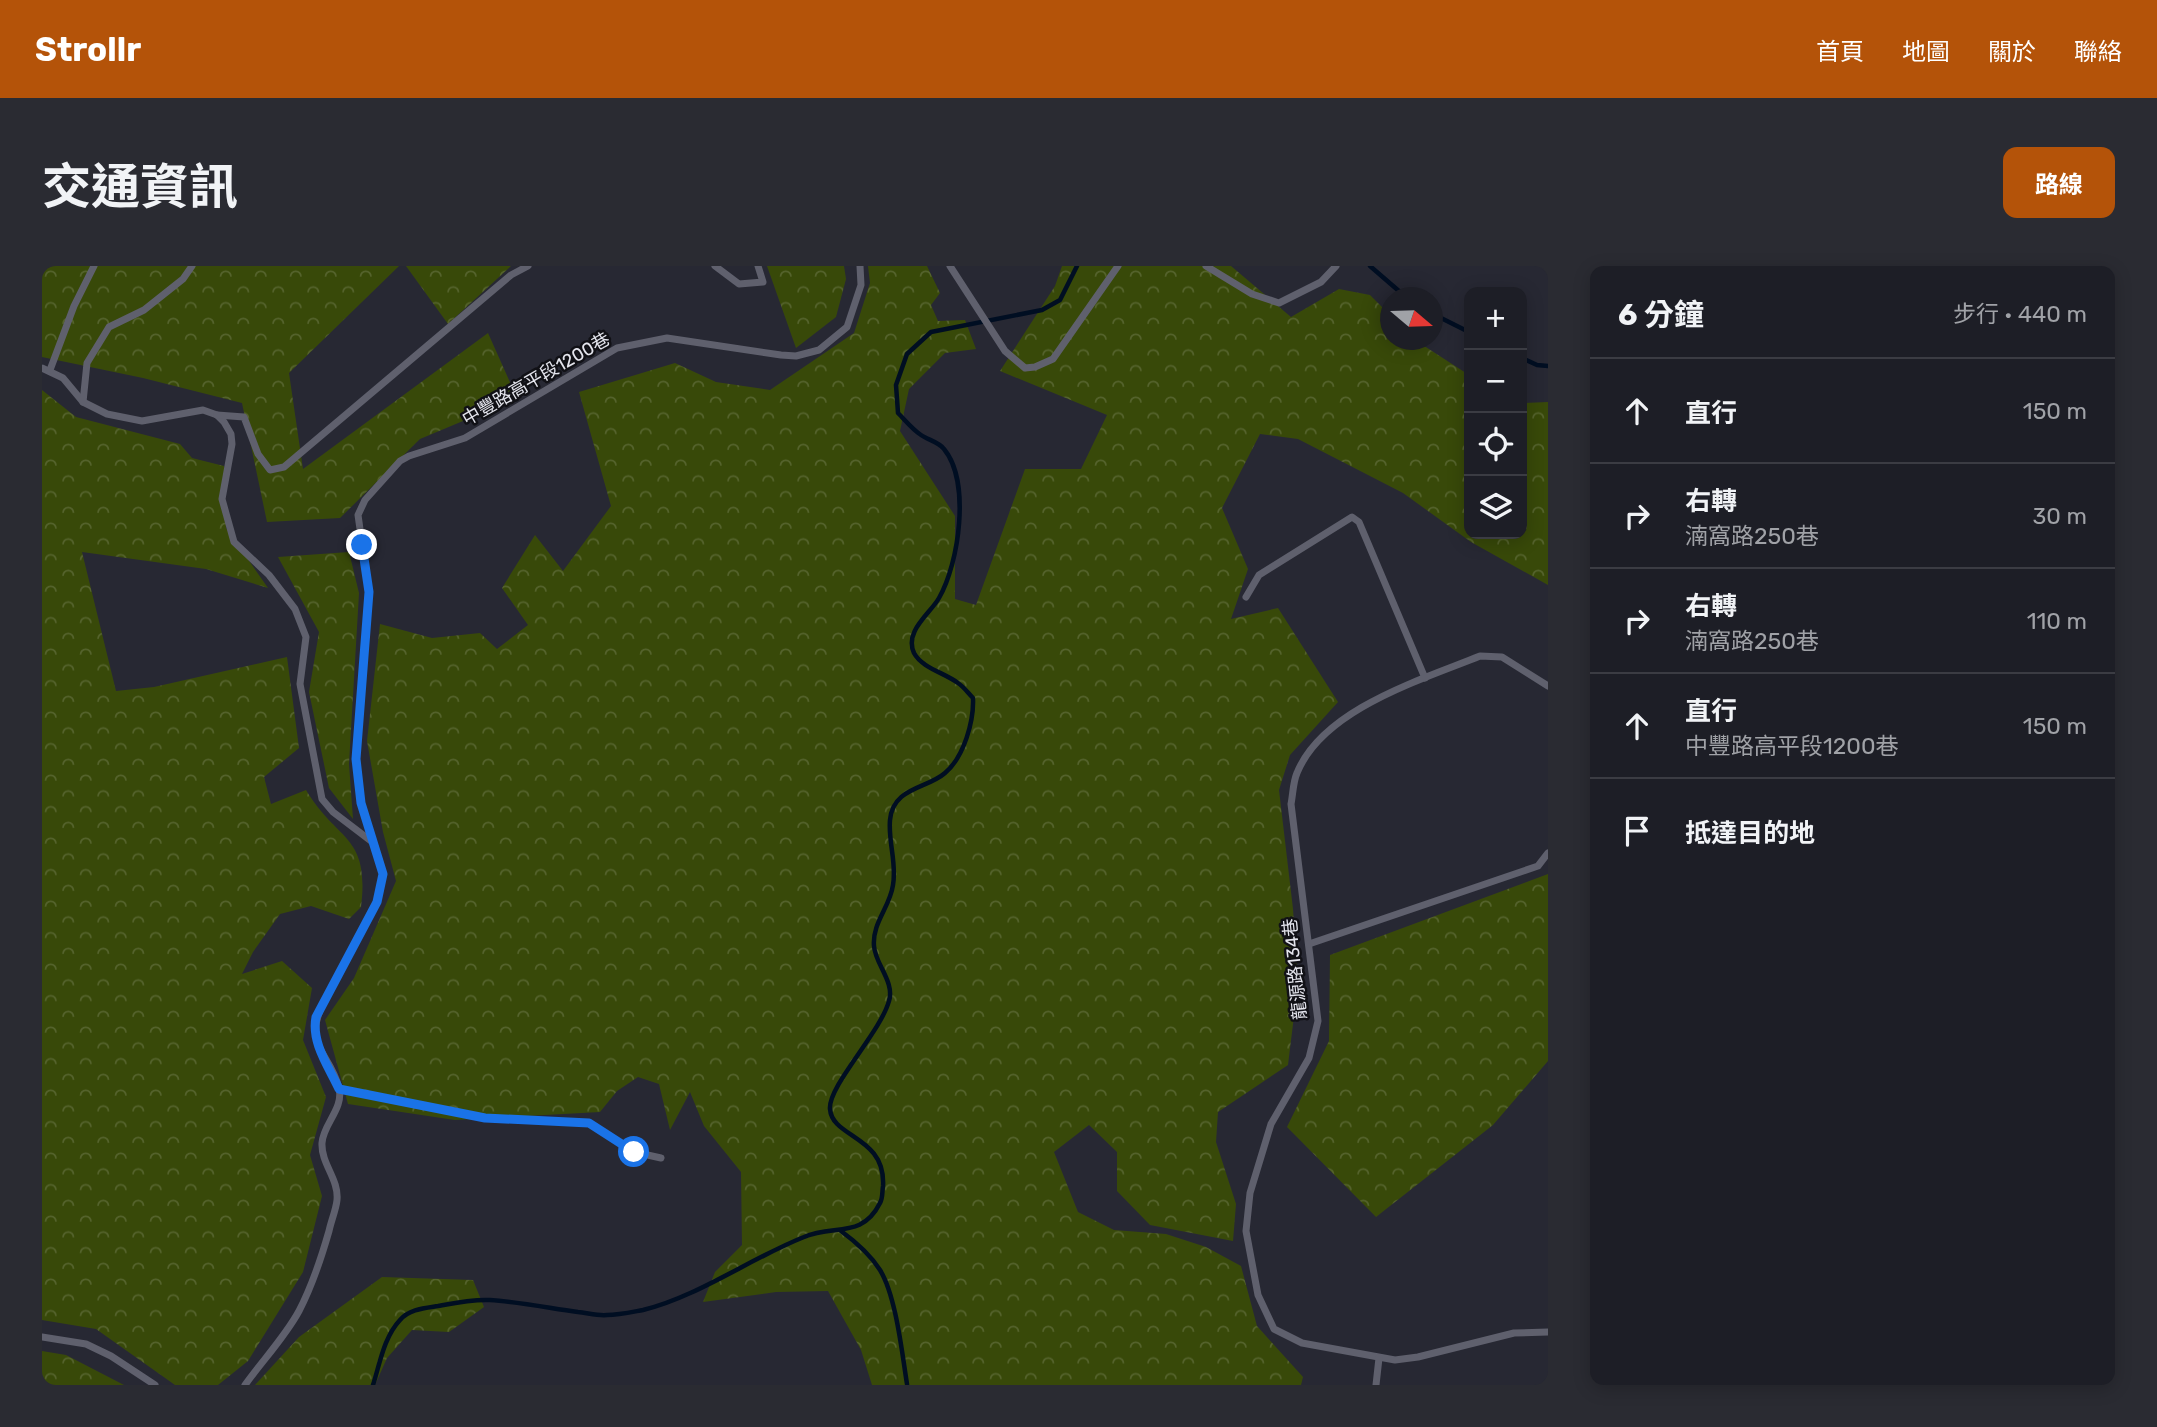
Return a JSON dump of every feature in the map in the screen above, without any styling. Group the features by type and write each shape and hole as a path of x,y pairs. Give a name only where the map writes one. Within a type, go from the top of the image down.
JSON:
{"lane":[{"path":"93,266 46,369 63,378 83,402 107,414 142,421 203,410 217,415 244,417 258,454 270,470 284,467 511,275 528,266"},
{"path":"83,402 87,363 108,327 144,310 183,279 192,266"},
{"path":"715,266 739,284 763,282 758,266"},
{"name":"中豐路高平段1200巷","path":"339,1089 316,1039 316,1017 377,902 383,874 361,803 356,759 369,592 358,515 365,500 400,461 465,438 617,348 667,338 781,355 796,356 819,350 847,327 862,285 860,266"},
{"path":"950,266 1004,351 1025,368 1035,367 1053,359 1118,266"},
{"path":"1206,266 1252,294 1279,303 1321,282 1336,266"},
{"path":"217,415 231,434 232,444 222,499 234,542 269,575 295,609 306,636 300,684 322,799 333,812 372,841"},
{"path":"1245,597 1259,575 1352,517 1359,522 1425,678"},
{"name":"龍源路134巷","path":"1548,687 1502,657 1480,656 1359,708 1336,724 1313,746 1297,774 1291,804 1318,1021 1309,1059 1271,1124 1250,1194 1246,1231 1258,1295 1273,1329 1302,1343 1395,1360 1418,1357 1514,1333 1548,1332"},
{"path":"1309,944 1538,866 1548,853"},
{"path":"245,1385 298,1313 320,1264 337,1200 336,1186 322,1153 322,1139 338,1107 339,1089 485,1118 589,1123 634,1152 661,1158"},
{"path":"42,1337 86,1344 111,1356 155,1385"},
{"path":"1376,1385 1378,1358"}],"green space":[{"path":"42,266 399,266 289,373 303,469 488,333 513,389 463,421 420,439 340,518 267,522 242,403 143,378 42,357"},
{"path":"406,266 511,266 448,324"},
{"path":"767,266 844,266 846,279 836,317 796,348"},
{"path":"868,266 927,266 940,293 931,305 938,321 965,320 976,349 945,353 909,389 900,431 955,516 955,599 976,605 1025,469 1081,469 1107,415 1000,371 1055,286 1062,266 1231,266 1291,317 1339,289 1370,295 1380,305 1380,350 1430,350 1464,372 1464,537 1403,493 1298,439 1260,434 1222,508 1248,569 1231,619 1278,608 1338,702 1290,755 1279,790 1293,909 1298,983 1288,1065 1218,1112 1216,1142 1236,1204 1233,1241 1150,1225 1117,1191 1117,1152 1089,1125 1054,1152 1078,1212 1114,1230 1166,1234 1206,1247 1241,1266 1257,1326 1303,1377 1301,1385 872,1385 861,1350 828,1291 776,1292 703,1302 715,1272 742,1245 741,1172 704,1126 690,1092 670,1130 659,1084 638,1077 617,1091 600,1112 455,1120 348,1104 325,1020 354,978 396,881 383,832 367,741 380,624 432,638 480,633 497,649 528,625 502,588 535,535 563,571 611,506 579,392 675,363 716,382 770,390 854,333 870,283"},
{"path":"42,390 76,417 180,444 192,458 224,466 226,528 268,588 206,569 82,552 116,691 154,687 287,657 299,748 264,777 271,804 306,790 348,841 361,865 361,907 349,919 311,906 280,914 253,952 242,974 282,961 312,988 303,1040 326,1097 310,1155 322,1196 303,1272 248,1361 218,1385 175,1385 96,1329 42,1320"},
{"path":"1548,402 1548,585 1467,539 1527,539 1527,403"},
{"path":"349,552 359,593 349,764 353,819 329,788 309,692 319,632 278,557"},
{"path":"1548,874 1548,1061 1493,1125 1376,1217 1287,1127 1329,1041 1330,955"},
{"path":"382,1277 473,1280 484,1307 449,1332 412,1330 387,1358 375,1385 255,1385 299,1337"},
{"path":"42,1351 66,1355 124,1385 42,1385"}],"waterway":[{"path":"373,1385 390,1334 400,1320 413,1311 484,1300 600,1315 643,1310 704,1287 804,1237 846,1229 865,1222 880,1203 882,1170 876,1157 868,1147 833,1119 830,1109 837,1087 876,1028 889,1001 889,987 875,953 874,938 893,885 890,828 892,809 904,795 938,778 952,766 970,728 973,707 973,698 964,688 953,679 922,663 914,653 912,645 915,630 939,598 946,583 956,544 960,501 952,463 944,449 918,433 898,413 896,385 907,354 931,332 1042,310 1060,300 1077,266"},
{"path":"1370,266 1394,287"},
{"path":"1443,319 1464,330"},
{"path":"1527,360 1548,366"},
{"path":"841,1231 867,1254 886,1281 898,1325 907,1384"}],"route":[{"path":"362,545 369,592 356,759 361,803 383,874 377,902 316,1017 316,1039 339,1089 485,1118 589,1123 634,1152"}]}
